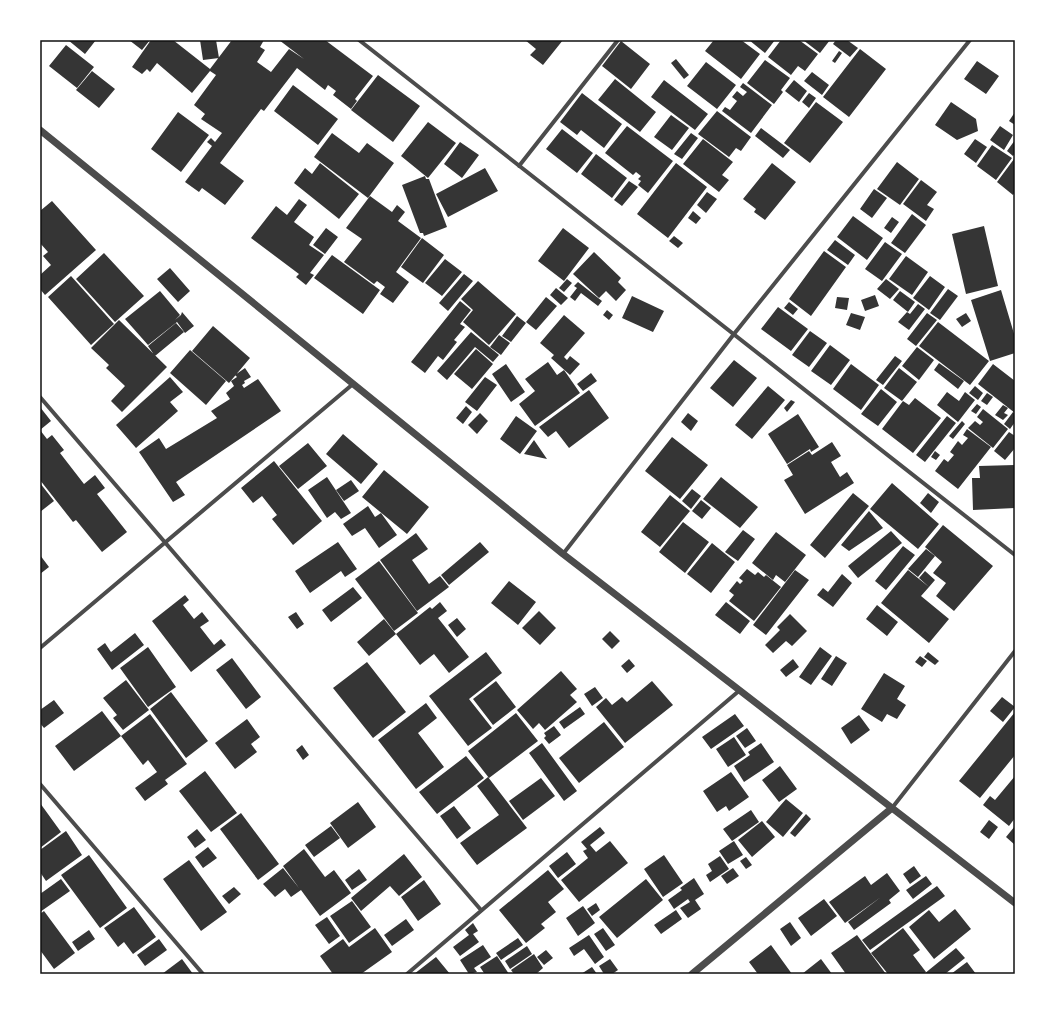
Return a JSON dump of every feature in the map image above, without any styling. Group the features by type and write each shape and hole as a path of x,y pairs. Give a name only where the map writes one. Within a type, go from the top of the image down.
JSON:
{"street":[{"path":"359,40 1015,555"},
{"path":"519,166 618,40"},
{"path":"563,554 734,334 970,40"},
{"path":"40,130 563,554 740,689 1015,903"},
{"path":"40,648 354,384"},
{"path":"40,397 481,910"},
{"path":"692,974 892,808 1015,651"},
{"path":"407,974 740,689"},
{"path":"40,784 203,974"}],"building":[{"path":"68,40 96,40 85,54"},
{"path":"129,40 150,40 142,50"},
{"path":"151,40 173,40 210,69 232,40 264,40 260,47 265,50 257,62 271,72 289,49 304,59 279,40 325,40 373,76 355,99 357,101 351,109 333,95 336,91 328,85 325,90 297,68 264,111 261,109 220,163 244,181 225,205 202,188 199,192 185,182 212,146 207,142 211,138 215,142 222,133 201,119 205,114 194,105 216,75 210,71 192,93 157,63 150,72 147,69 142,74 132,67"},
{"path":"200,40 216,40 219,58 203,60"},
{"path":"525,40 563,40 543,65 530,55 536,49"},
{"path":"714,40 741,40 760,54 741,79 705,51"},
{"path":"749,40 775,40 765,53"},
{"path":"781,40 799,40 818,54 805,71 798,66 791,75 768,57"},
{"path":"803,40 830,40 820,53"},
{"path":"836,40 847,40 858,48 850,57 833,44"},
{"path":"621,41 650,64 631,89 602,66"},
{"path":"66,45 94,67 77,88 49,66"},
{"path":"860,49 886,69 849,117 823,97"},
{"path":"839,51 842,53 835,63 832,61"},
{"path":"676,59 689,75 684,79 671,63"},
{"path":"765,60 790,78 781,90 783,92 774,104 747,83"},
{"path":"977,61 999,76 986,94 964,79"},
{"path":"706,62 736,85 717,109 687,86"},
{"path":"92,71 115,89 99,108 76,90"},
{"path":"812,72 829,85 822,95 804,81"},
{"path":"378,75 420,106 393,142 351,110"},
{"path":"615,79 656,112 640,132 598,100"},
{"path":"664,80 708,114 695,130 651,97"},
{"path":"794,80 807,91 799,102 785,91"},
{"path":"743,83 772,105 751,133 722,111 725,107 730,110 737,101 732,97 737,91 743,96 747,92 740,87"},
{"path":"293,85 338,119 318,145 274,111"},
{"path":"582,93 622,124 604,148 581,130 577,135 560,122"},
{"path":"809,93 816,98 809,108 802,102"},
{"path":"816,102 843,122 810,163 784,143"},
{"path":"951,102 976,119 978,131 957,140 935,125"},
{"path":"717,111 751,137 741,151 736,148 729,157 698,134"},
{"path":"178,112 209,135 181,172 151,149"},
{"path":"1015,112 1015,125 1009,121"},
{"path":"671,115 689,128 672,150 654,137"},
{"path":"428,122 456,143 428,178 401,156"},
{"path":"627,126 673,161 648,193 638,185 641,181 638,179 641,176 636,172 633,175 605,153"},
{"path":"1000,126 1013,135 1004,150 990,140"},
{"path":"761,128 790,150 783,158 755,136"},
{"path":"562,129 593,153 577,173 546,149"},
{"path":"332,133 359,153 367,143 394,163 368,198 314,157"},
{"path":"691,133 698,138 682,159 674,154"},
{"path":"703,139 733,162 722,175 729,180 719,192 683,164"},
{"path":"975,139 987,147 976,163 964,154"},
{"path":"1015,140 1015,153 1013,156 1007,151"},
{"path":"460,142 479,155 462,178 444,164"},
{"path":"992,145 1012,158 996,180 977,166"},
{"path":"596,154 627,178 612,198 581,174"},
{"path":"1014,159 1015,192 1013,195 997,182"},
{"path":"897,162 919,179 900,205 877,189"},
{"path":"320,163 359,194 339,219 294,183 305,168 312,174"},
{"path":"676,163 707,187 668,238 637,214"},
{"path":"772,163 796,182 765,220 754,212 756,209 743,199"},
{"path":"485,168 498,191 448,217 436,194"},
{"path":"425,176 426,179 429,179 447,227 424,236 423,233 420,233 402,185"},
{"path":"921,180 937,192 927,205 934,209 926,221 903,204"},
{"path":"629,181 638,187 622,206 614,200"},
{"path":"874,189 887,198 872,218 860,209"},
{"path":"707,192 717,199 706,213 697,205"},
{"path":"370,196 392,212 397,205 405,212 398,221 421,238 396,272 409,282 393,303 380,294 385,287 377,281 374,284 344,262 362,239 346,228"},
{"path":"299,199 307,205 294,222 314,237 309,245 324,255 310,273 314,275 306,285 296,277 299,274 251,238 276,206 287,215"},
{"path":"52,201 96,250 45,295 40,289 40,275 51,265 43,256 48,252 40,243 40,211"},
{"path":"693,211 701,218 696,224 688,218"},
{"path":"912,214 926,225 905,253 891,243"},
{"path":"853,216 883,238 867,260 837,237"},
{"path":"892,217 899,222 891,233 884,228"},
{"path":"984,226 998,286 966,294 952,234"},
{"path":"326,228 338,237 325,254 313,245"},
{"path":"563,228 589,248 564,281 538,261"},
{"path":"674,236 683,243 678,248 669,241"},
{"path":"422,238 444,255 423,283 401,267"},
{"path":"835,240 855,255 848,265 827,250"},
{"path":"885,242 902,254 882,281 865,269"},
{"path":"824,251 846,267 811,316 789,299"},
{"path":"594,252 621,278 618,282 626,290 616,301 606,291 599,298 573,274"},
{"path":"104,253 144,296 115,322 76,279"},
{"path":"332,255 380,290 363,314 314,278"},
{"path":"906,256 928,272 912,295 889,279"},
{"path":"445,259 462,272 442,296 425,283"},
{"path":"170,268 190,291 178,302 157,279"},
{"path":"464,274 473,281 448,311 439,303"},
{"path":"71,276 114,324 91,345 48,297"},
{"path":"930,276 945,287 929,310 913,298"},
{"path":"567,279 572,283 564,292 559,288"},
{"path":"886,279 899,289 890,299 877,289"},
{"path":"478,281 516,314 489,345 463,322 473,310 461,299"},
{"path":"578,282 602,301 598,306 581,293 575,301 570,297 577,288 574,286"},
{"path":"556,288 568,298 561,305 550,295"},
{"path":"948,289 958,296 940,320 930,313"},
{"path":"1001,290 1015,337 1015,353 990,361 971,300"},
{"path":"160,291 180,315 175,320 181,315 182,312 194,326 185,333 177,322 148,345 125,319"},
{"path":"900,291 915,302 908,312 893,300"},
{"path":"875,295 879,306 865,311 861,300"},
{"path":"632,296 664,311 653,332 622,318"},
{"path":"546,297 557,306 536,330 526,322"},
{"path":"837,297 849,298 847,310 835,308"},
{"path":"460,301 471,310 460,324 465,327 454,340 457,342 443,360 438,356 425,373 411,362"},
{"path":"789,302 798,309 793,315 784,308"},
{"path":"918,304 925,309 909,330 898,322 907,312 910,314"},
{"path":"778,307 808,329 791,351 761,329"},
{"path":"607,310 613,315 609,320 603,315"},
{"path":"851,313 865,317 860,330 846,325"},
{"path":"927,313 937,320 916,346 907,339"},
{"path":"966,313 971,321 962,327 956,319"},
{"path":"564,315 585,333 564,357 567,360 570,356 580,364 570,375 551,358 554,355 540,343"},
{"path":"517,316 526,323 511,342 502,336"},
{"path":"119,320 167,367 122,412 111,401 125,386 106,368 109,365 91,348"},
{"path":"938,322 989,361 970,385 919,346"},
{"path":"176,323 184,332 155,356 148,346"},
{"path":"213,326 250,358 229,383 192,351"},
{"path":"810,331 827,343 809,367 792,355"},
{"path":"471,332 499,355 493,362 475,347 447,380 437,371"},
{"path":"499,335 510,343 501,355 490,347"},
{"path":"830,345 850,360 831,385 811,371"},
{"path":"917,347 934,360 919,380 902,366"},
{"path":"476,349 493,364 472,389 454,374"},
{"path":"190,350 226,381 206,405 170,373"},
{"path":"895,356 902,361 883,385 876,380"},
{"path":"734,360 757,378 733,407 710,388"},
{"path":"548,362 557,375 564,370 580,393 535,426 519,404 535,391 525,379"},
{"path":"939,363 964,381 958,389 934,370"},
{"path":"506,364 525,392 511,402 492,374"},
{"path":"851,364 879,385 861,410 833,389"},
{"path":"993,364 1015,381 1015,413 978,384"},
{"path":"245,368 251,377 244,381 245,383 242,385 244,388 258,379 281,411 176,482 185,495 173,502 139,452 159,438 166,449 217,418 211,411 230,399 226,393 234,386 231,381 237,377 235,375"},
{"path":"899,368 917,382 902,401 884,388"},
{"path":"591,373 597,381 583,391 577,384"},
{"path":"170,377 183,392 170,402 178,411 136,448 116,425"},
{"path":"485,377 497,385 477,411 465,402"},
{"path":"768,386 785,400 752,439 735,425"},
{"path":"975,386 983,393 978,400 969,393"},
{"path":"881,389 897,402 878,426 861,414"},
{"path":"589,390 609,418 569,448 556,431 548,437 539,427"},
{"path":"947,392 959,401 965,392 975,400 958,422 937,405"},
{"path":"987,393 993,397 987,405 981,401"},
{"path":"915,398 941,418 913,453 882,429 903,401 909,405"},
{"path":"791,400 795,402 787,412 784,408"},
{"path":"977,404 981,407 976,414 971,411"},
{"path":"1003,405 1008,408 1004,413 1008,415 1003,420 995,415"},
{"path":"466,406 472,412 463,424 456,418"},
{"path":"40,407 51,421 40,430"},
{"path":"983,409 1008,429 993,448 968,428 975,421 980,425 983,422 977,417"},
{"path":"1013,412 1015,414 1015,422 1010,429 1004,424"},
{"path":"480,413 488,421 477,434 468,425"},
{"path":"688,413 698,421 691,431 681,422"},
{"path":"798,414 819,447 811,452 810,449 787,464 768,434"},
{"path":"516,416 537,431 520,454 500,439"},
{"path":"947,416 956,423 925,462 916,455"},
{"path":"962,421 965,424 953,439 949,436"},
{"path":"967,429 991,447 958,489 935,471 944,459 948,462 954,455 950,452 958,441 962,445 968,438 963,435"},
{"path":"40,430 47,439 52,435 64,450 60,453 84,484 95,475 105,488 97,494 127,532 102,552 76,520 73,522 40,480"},
{"path":"1009,432 1015,436 1015,448 1005,460 994,451"},
{"path":"343,434 378,464 361,484 326,454"},
{"path":"672,437 708,465 680,499 645,471"},
{"path":"534,440 547,459 524,454"},
{"path":"832,442 841,456 831,462 840,477 847,472 854,483 805,514 784,480 793,475 787,465 809,451 812,455"},
{"path":"308,443 327,466 298,489 279,466"},
{"path":"935,451 940,455 936,460 931,457"},
{"path":"274,461 322,521 293,545 272,519 277,515 262,496 253,503 241,488"},
{"path":"1015,465 1015,508 973,510 972,478 980,478 979,466"},
{"path":"384,470 429,507 407,534 362,497"},
{"path":"327,477 351,513 341,519 335,512 327,518 308,490"},
{"path":"721,477 758,507 740,528 703,499"},
{"path":"351,480 359,491 344,501 336,490"},
{"path":"40,483 54,501 40,512"},
{"path":"892,483 939,524 918,549 870,509"},
{"path":"692,489 701,496 691,509 682,501"},
{"path":"853,493 869,506 825,558 810,545"},
{"path":"928,493 939,502 931,513 920,503"},
{"path":"670,495 690,511 660,547 641,532"},
{"path":"701,500 711,508 702,519 692,511"},
{"path":"368,506 375,517 381,513 397,535 379,548 365,528 352,536 343,524"},
{"path":"869,511 883,528 849,551 841,545"},
{"path":"683,522 709,542 685,573 659,552"},
{"path":"943,525 993,566 954,611 936,596 946,583 933,573 942,562 925,547"},
{"path":"743,530 755,539 738,561 725,552"},
{"path":"891,531 902,543 858,578 848,566"},
{"path":"776,532 806,555 785,582 776,575 773,580 752,563"},
{"path":"416,533 428,549 412,560 429,584 440,576 449,587 417,611 380,560"},
{"path":"338,542 357,569 345,577 341,571 310,593 295,571"},
{"path":"480,542 489,552 449,585 441,575"},
{"path":"712,543 735,562 711,593 687,574"},
{"path":"903,546 915,555 886,590 875,581"},
{"path":"926,549 935,556 918,577 908,569"},
{"path":"40,555 49,567 40,574"},
{"path":"379,561 418,613 394,631 355,579"},
{"path":"747,569 755,575 758,572 764,577 766,575 781,587 754,621 729,601 734,595 729,591 737,581 740,584 743,581 739,578"},
{"path":"795,570 809,580 766,635 753,625"},
{"path":"908,570 929,587 921,596 949,619 929,643 881,603"},
{"path":"925,571 935,580 929,587 919,578"},
{"path":"842,574 852,583 833,607 817,595 823,588 828,592"},
{"path":"509,581 536,602 518,625 491,603"},
{"path":"353,587 362,598 331,622 322,610"},
{"path":"185,595 189,600 183,605 194,619 202,612 209,621 200,627 214,645 221,639 226,645 191,672 152,621"},
{"path":"440,602 447,611 438,618 469,657 449,673 434,654 420,665 396,634 430,607 432,609"},
{"path":"726,602 750,621 740,634 715,615"},
{"path":"877,605 898,622 887,636 866,619"},
{"path":"539,611 556,628 540,645 522,628"},
{"path":"296,612 304,624 297,629 288,617"},
{"path":"790,614 807,631 792,646 786,641 773,653 765,645 780,630 777,627"},
{"path":"457,618 466,629 457,637 448,625"},
{"path":"384,619 396,634 369,656 357,642"},
{"path":"610,631 620,641 612,649 602,639"},
{"path":"135,633 144,645 112,670 97,649 105,643 111,652"},
{"path":"148,647 176,687 148,707 120,668"},
{"path":"820,647 832,656 811,685 799,677"},
{"path":"486,652 502,673 469,699 492,728 468,746 429,696"},
{"path":"928,652 939,661 935,665 924,657"},
{"path":"836,656 847,663 832,686 821,679"},
{"path":"920,656 927,661 922,667 915,662"},
{"path":"232,658 261,697 246,709 216,670"},
{"path":"629,659 635,666 627,673 621,666"},
{"path":"793,659 799,667 786,677 780,670"},
{"path":"367,662 406,712 373,738 333,688"},
{"path":"561,671 577,689 570,695 577,702 545,730 539,723 533,729 517,710"},
{"path":"884,673 905,686 897,699 906,705 897,719 887,714 882,722 861,709"},
{"path":"126,680 149,710 123,730 113,718 117,715 103,698"},
{"path":"496,681 516,707 493,725 473,699"},
{"path":"652,681 673,705 625,743 596,707 606,698 612,705 622,697 627,702"},
{"path":"595,687 603,698 592,706 584,694"},
{"path":"171,692 208,741 186,758 150,709"},
{"path":"1002,697 1015,707 1003,722 990,711"},
{"path":"54,700 64,713 44,728 40,723 40,710"},
{"path":"426,703 437,718 418,733 444,767 416,789 378,740"},
{"path":"580,707 585,714 564,729 559,722"},
{"path":"102,711 121,736 74,771 55,746"},
{"path":"1015,712 1015,755 980,798 959,781"},
{"path":"516,713 538,741 489,778 468,751"},
{"path":"150,714 187,764 165,780 168,784 145,801 135,788 157,772 148,760 143,765 121,736"},
{"path":"735,714 744,726 711,749 702,737"},
{"path":"859,715 870,730 851,744 841,728"},
{"path":"247,719 260,737 251,744 257,752 235,769 215,743"},
{"path":"604,722 624,747 579,783 559,758"},
{"path":"554,726 561,735 549,744 544,738 546,736 544,733"},
{"path":"747,728 756,741 745,748 736,736"},
{"path":"734,737 746,755 728,767 716,749"},
{"path":"542,743 577,791 564,801 529,753"},
{"path":"761,743 774,762 744,782 734,766 750,755 748,752"},
{"path":"302,745 309,755 303,760 296,750"},
{"path":"466,756 484,778 437,814 419,792"},
{"path":"780,766 797,789 779,802 762,780"},
{"path":"205,771 237,813 211,832 179,791"},
{"path":"731,772 749,797 729,811 726,806 717,812 703,791"},
{"path":"1015,776 1015,818 1009,826 983,805 990,796 995,800"},
{"path":"488,777 527,828 477,865 460,843 499,815 477,786"},
{"path":"541,778 555,796 523,820 509,801"},
{"path":"786,799 803,813 783,837 766,822"},
{"path":"358,802 376,827 348,848 330,823"},
{"path":"40,803 61,832 40,848"},
{"path":"454,806 471,828 457,839 440,816"},
{"path":"751,810 759,822 732,841 723,829"},
{"path":"241,813 279,864 258,880 220,829"},
{"path":"806,814 811,819 795,837 790,833"},
{"path":"989,820 998,827 989,839 980,832"},
{"path":"762,821 775,837 752,857 738,840"},
{"path":"331,826 340,838 314,857 305,845"},
{"path":"1015,826 1015,845 1006,837"},
{"path":"600,827 605,833 590,845 596,852 610,841 628,863 579,902 561,880 588,858 583,851 587,849 581,842"},
{"path":"197,829 206,840 195,848 187,837"},
{"path":"66,831 82,855 46,881 40,872 40,850"},
{"path":"734,841 743,855 728,864 719,851"},
{"path":"208,847 217,858 203,868 195,857"},
{"path":"304,849 325,877 334,870 351,893 320,916 301,890 291,897 285,889 275,897 263,884 283,868 299,888 283,866"},
{"path":"567,852 576,864 558,878 549,866"},
{"path":"404,854 422,877 399,896 390,886 361,911 351,898"},
{"path":"89,855 127,908 100,928 61,875"},
{"path":"664,855 683,883 663,897 644,869"},
{"path":"720,856 729,869 710,882 706,875 712,871 708,864"},
{"path":"746,857 752,865 746,869 740,861"},
{"path":"189,860 227,912 201,931 163,879"},
{"path":"914,866 921,876 910,884 903,874"},
{"path":"733,868 739,876 727,884 721,876"},
{"path":"359,869 367,880 352,890 345,880"},
{"path":"548,870 564,889 548,902 556,912 541,924 545,928 526,943 499,910"},
{"path":"887,873 900,891 889,900 891,903 854,930 848,922 881,897 845,923 829,902 865,876 871,885"},
{"path":"926,876 932,884 913,899 906,890"},
{"path":"694,878 704,894 695,900 701,909 688,918 680,908 690,902 688,899 674,909 668,900 682,890 680,888"},
{"path":"61,879 70,891 40,912 40,894"},
{"path":"646,879 663,900 617,938 599,917"},
{"path":"424,880 441,904 418,921 401,897"},
{"path":"937,886 945,896 870,950 862,940"},
{"path":"234,887 241,894 229,904 222,896"},
{"path":"824,899 837,916 811,936 798,918"},
{"path":"352,901 371,927 349,943 330,916"},
{"path":"596,903 600,910 592,916 587,909"},
{"path":"583,906 595,923 578,936 566,918"},
{"path":"134,907 156,937 133,954 124,942 118,947 104,928"},
{"path":"955,909 971,929 934,959 909,927 929,910 939,922"},
{"path":"676,910 682,919 661,934 654,925"},
{"path":"44,911 75,953 54,969 40,950 40,914"},
{"path":"327,917 340,936 329,944 315,925"},
{"path":"406,919 414,930 392,946 384,935"},
{"path":"790,922 801,938 791,946 780,929"},
{"path":"473,923 478,931 473,934 479,942 460,956 453,947 469,935 465,930"},
{"path":"375,928 392,952 361,974 333,974 320,956 343,939 349,947"},
{"path":"603,928 615,945 606,951 594,934"},
{"path":"903,928 920,950 913,955 926,972 923,974 888,974 871,953"},
{"path":"89,930 95,939 78,951 72,942"},
{"path":"589,935 604,957 595,964 584,949 574,956 569,948"},
{"path":"857,935 886,974 846,974 831,953"},
{"path":"518,938 523,945 501,960 496,953"},
{"path":"159,939 167,950 145,966 137,955"},
{"path":"483,945 491,957 474,968 477,972 469,974 460,960"},
{"path":"771,945 792,974 758,974 749,962"},
{"path":"527,946 532,954 510,969 505,961"},
{"path":"956,948 965,958 945,974 924,974"},
{"path":"546,950 553,958 544,965 537,957"},
{"path":"534,954 543,968 536,974 514,974 511,970"},
{"path":"497,956 509,974 482,974 484,973 480,967"},
{"path":"436,957 450,974 414,974"},
{"path":"182,959 193,974 162,974"},
{"path":"610,959 618,970 612,974 604,974 599,966"},
{"path":"821,959 832,974 802,974"},
{"path":"967,962 976,974 951,974"},
{"path":"592,967 597,974 581,974"}]}
